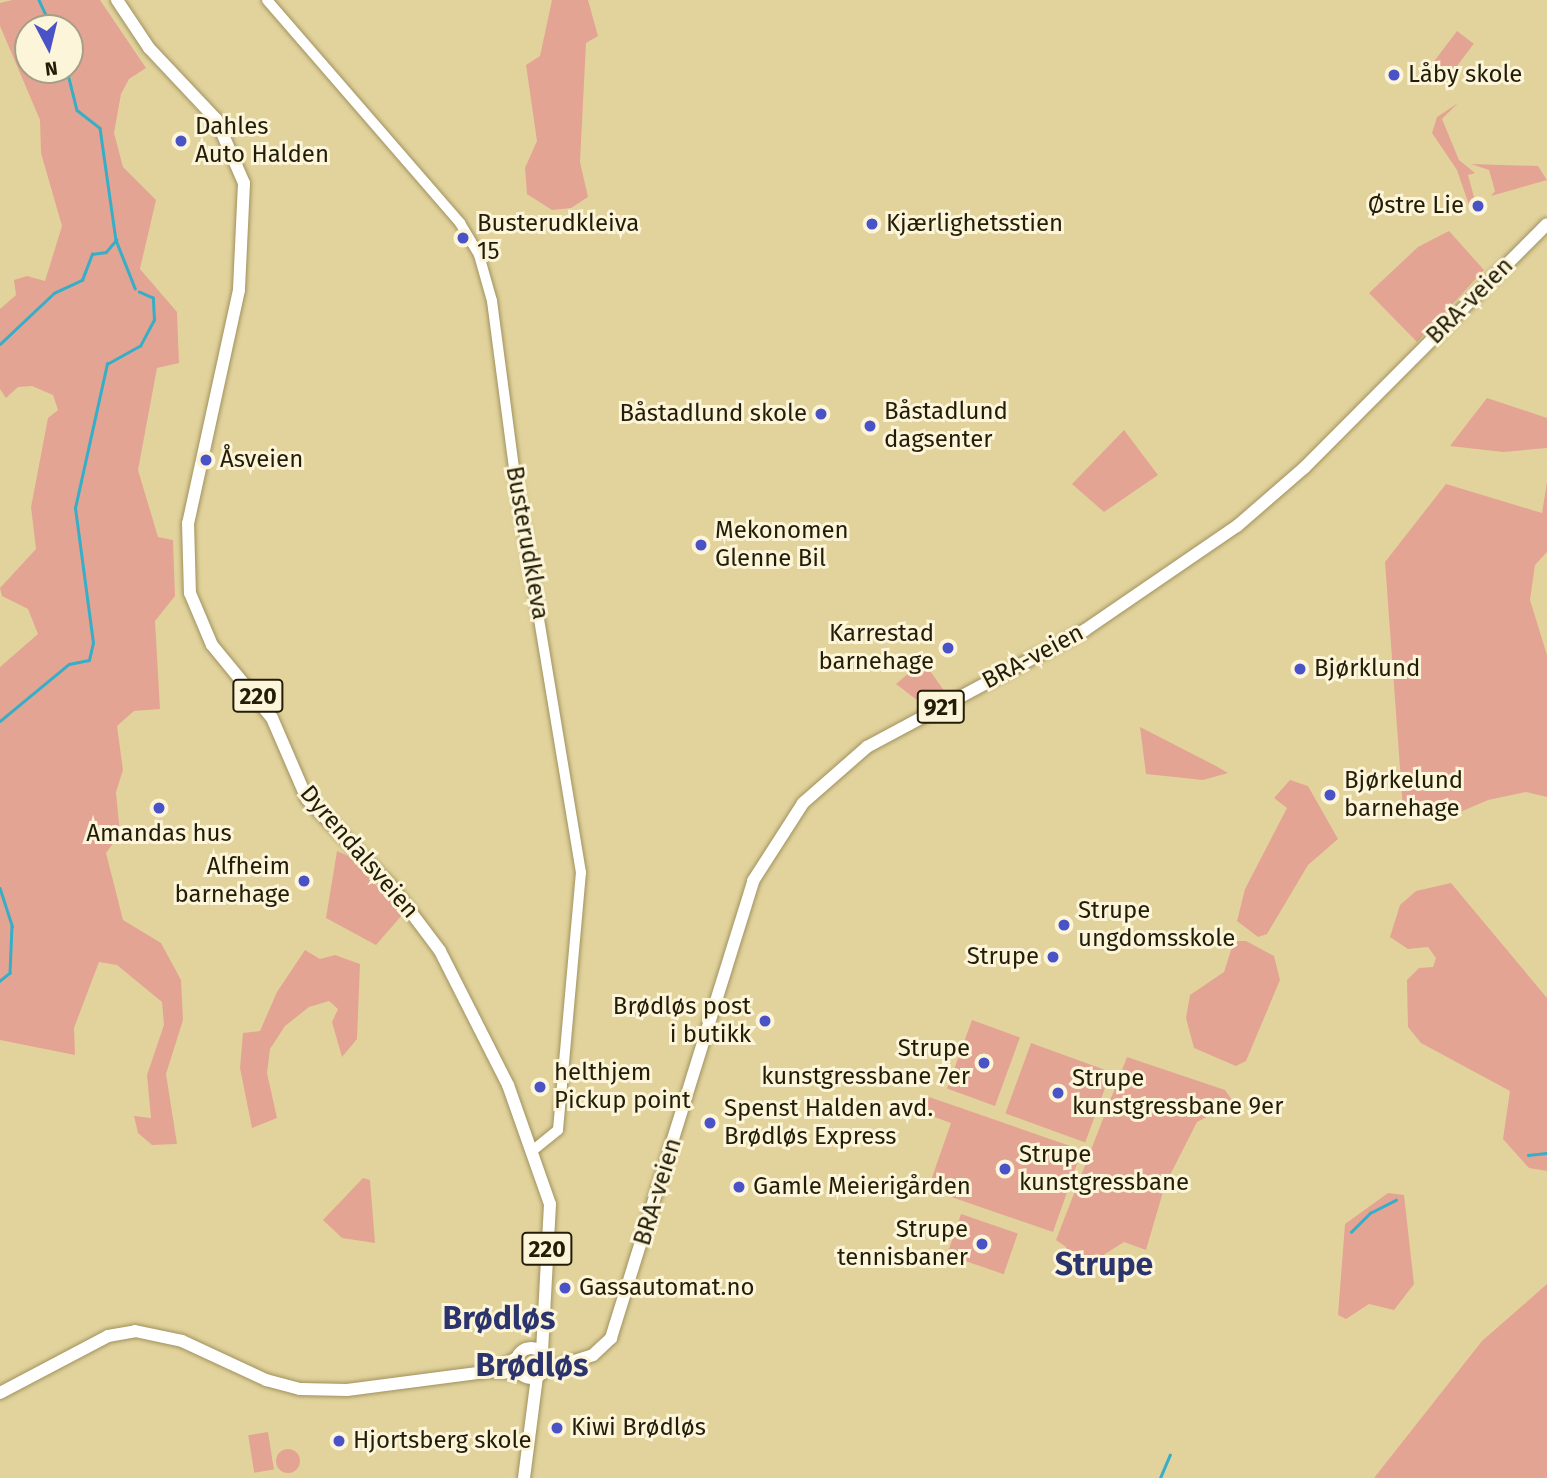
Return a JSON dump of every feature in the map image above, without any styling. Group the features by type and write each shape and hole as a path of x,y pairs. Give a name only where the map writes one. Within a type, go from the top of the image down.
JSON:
{"main road":[{"name":"Dyrendalsveien","path":"122,3 153,53 216,119 238,161 244,183 244,251 188,523 190,593 212,645 272,718 307,799 392,887 440,951 509,1084 543,1175 550,1215 540,1324"},
{"name":"BRA-veien","path":"0,1393 108,1336 135,1331 182,1341 273,1382 300,1389 347,1390 493,1371 531,1375 579,1359 611,1338 753,881 803,803 867,747 1085,630 1237,526 1304,468 1547,224"},
{"name":"220","path":"531,1375 521,1353 540,1324"},
{"name":"220","path":"524,1478 531,1375 543,1355 540,1324"},
{"name":"BRA-veien","path":"493,1371 521,1353"},
{"path":"521,1353 579,1359"}],"street":[{"name":"Busterudkleva","path":"267,0 460,223 480,255 492,301 510,448 581,873 558,1130 533,1150"}],"shaded area":[{"path":"12,0 100,0 146,68 129,79 121,94 114,133 123,167 156,200 140,269 177,312 179,363 157,368 138,470 158,537 173,540 175,596 155,621 160,709 134,711 117,726 123,770 116,792 120,834 106,853 123,920 161,943 181,980 183,1020 166,1074 177,1144 152,1145 138,1133 134,1116 151,1118 147,1075 164,1025 162,1002 117,965 99,962 74,1028 75,1055 0,1040 0,667 38,634 28,609 2,596 0,588 36,549 31,507 48,418 58,410 53,395 32,386 18,387 6,398 0,389 0,309 16,295 14,280 27,276 45,281 62,226 41,153 40,120 25,84 84,84 84,14 14,14 14,59 0,26 0,3"},
{"path":"552,0 588,0 598,36 586,43 580,162 588,197 571,208 552,210 527,194 525,168 537,141 526,65 540,56"},
{"path":"1457,31 1474,44 1448,77 1432,65"},
{"path":"1458,103 1442,119 1459,160 1475,173 1468,175 1478,212 1472,214 1457,170 1432,133 1437,117"},
{"path":"1471,164 1538,166 1547,180 1491,196 1495,191 1489,170"},
{"path":"1449,231 1484,270 1417,342 1369,293 1418,247"},
{"path":"1487,398 1547,418 1547,448 1503,452 1450,446"},
{"path":"1124,430 1158,475 1104,512 1072,484"},
{"path":"1547,482 1547,552 1535,565 1530,600 1547,655 1547,797 1526,792 1488,800 1444,819 1418,817 1403,809 1385,562 1446,484 1542,513"},
{"path":"923,661 945,692 926,707 896,684"},
{"path":"1140,727 1228,773 1203,780 1146,774"},
{"path":"1290,780 1308,786 1338,839 1308,865 1267,934 1258,937 1237,921 1245,889 1287,808 1274,798"},
{"path":"337,851 348,856 403,914 376,945 326,918"},
{"path":"1451,883 1547,998 1547,1171 1529,1168 1503,1139 1510,1091 1421,1043 1408,1027 1407,980 1419,968 1433,967 1436,958 1428,947 1408,949 1390,937 1400,905 1416,891"},
{"path":"1234,941 1246,941 1274,956 1280,980 1246,1061 1236,1066 1194,1048 1186,1018 1190,995 1224,972"},
{"path":"305,950 320,959 335,955 360,964 357,1039 342,1057 332,1022 338,1009 329,1001 309,1007 285,1026 270,1049 267,1073 277,1118 252,1128 240,1068 243,1033 260,1031 277,992"},
{"name":"Strupe kunstgressbane 7er","path":"972,1020 1020,1037 995,1106 947,1089"},
{"name":"Strupe kunstgressbane 9er","path":"1031,1043 1111,1072 1085,1143 1005,1113"},
{"path":"1127,1057 1225,1090 1234,1103 1197,1122 1165,1185 1146,1250 1124,1242 1086,1266 1065,1256 1066,1247 1056,1240"},
{"name":"Strupe kunstgressbane","path":"929,1097 1082,1150 1053,1232 928,1189 951,1123 923,1113"},
{"path":"363,1178 370,1180 375,1243 342,1238 323,1220"},
{"path":"1388,1193 1404,1195 1414,1284 1394,1310 1369,1304 1346,1319 1338,1315 1345,1224"},
{"name":"Strupe tennisbaner","path":"961,1214 1018,1234 1004,1274 947,1255"},
{"path":"1547,1284 1547,1478 1374,1478 1482,1341"},
{"path":"268,1432 274,1470 254,1473 248,1435"},
{"path":"288,1449 297,1452 300,1461 297,1470 288,1473 279,1470 276,1461 279,1452"}],"waterway":[{"path":"39,0 46,14"},
{"path":"70,84 77,110 100,128 116,240 135,288"},
{"path":"0,344 54,293 82,280 92,254 106,252 116,240"},
{"path":"0,721 69,664 89,660 93,643 75,508 107,364 140,346 154,320 153,298 139,292"},
{"path":"0,888 12,926 10,973 0,981"},
{"path":"1528,1155 1547,1153"},
{"path":"1351,1232 1370,1213 1396,1200"},
{"path":"1160,1478 1170,1455"}],"place":[{"name":"Låby skole","path":"1394,75"},
{"name":"Dahles Auto Halden","path":"181,141"},
{"name":"Østre Lie","path":"1478,206"},
{"name":"Kjærlighetsstien","path":"872,224"},
{"name":"Busterudkleiva 15","path":"463,238"},
{"name":"Båstadlund skole","path":"821,414"},
{"name":"Båstadlund dagsenter","path":"870,426"},
{"name":"Åsveien","path":"206,460"},
{"name":"Mekonomen Glenne Bil","path":"701,545"},
{"name":"Karrestad barnehage","path":"948,648"},
{"name":"Bjørklund","path":"1300,669"},
{"name":"Bjørkelund barnehage","path":"1330,795"},
{"name":"Amandas hus","path":"159,808"},
{"name":"Alfheim barnehage","path":"304,881"},
{"name":"Strupe ungdomsskole","path":"1064,925"},
{"name":"Strupe","path":"1053,957"},
{"name":"Brødløs post i butikk","path":"765,1021"},
{"name":"Strupe kunstgressbane 7er","path":"984,1063"},
{"name":"helthjem Pickup point","path":"540,1087"},
{"name":"Strupe kunstgressbane 9er","path":"1058,1093"},
{"name":"Spenst Halden avd. Brødløs Express","path":"710,1123"},
{"name":"Strupe kunstgressbane","path":"1005,1169"},
{"name":"Gamle Meierigården","path":"739,1187"},
{"name":"Strupe tennisbaner","path":"982,1244"},
{"name":"Gassautomat.no","path":"565,1288"},
{"name":"Kiwi Brødløs","path":"557,1428"},
{"name":"Hjortsberg skole","path":"339,1441"}],"district":[{"name":"Strupe","path":"1104,1264"},
{"name":"Brødløs","path":"499,1318"},
{"name":"Brødløs","path":"532,1365"}]}
